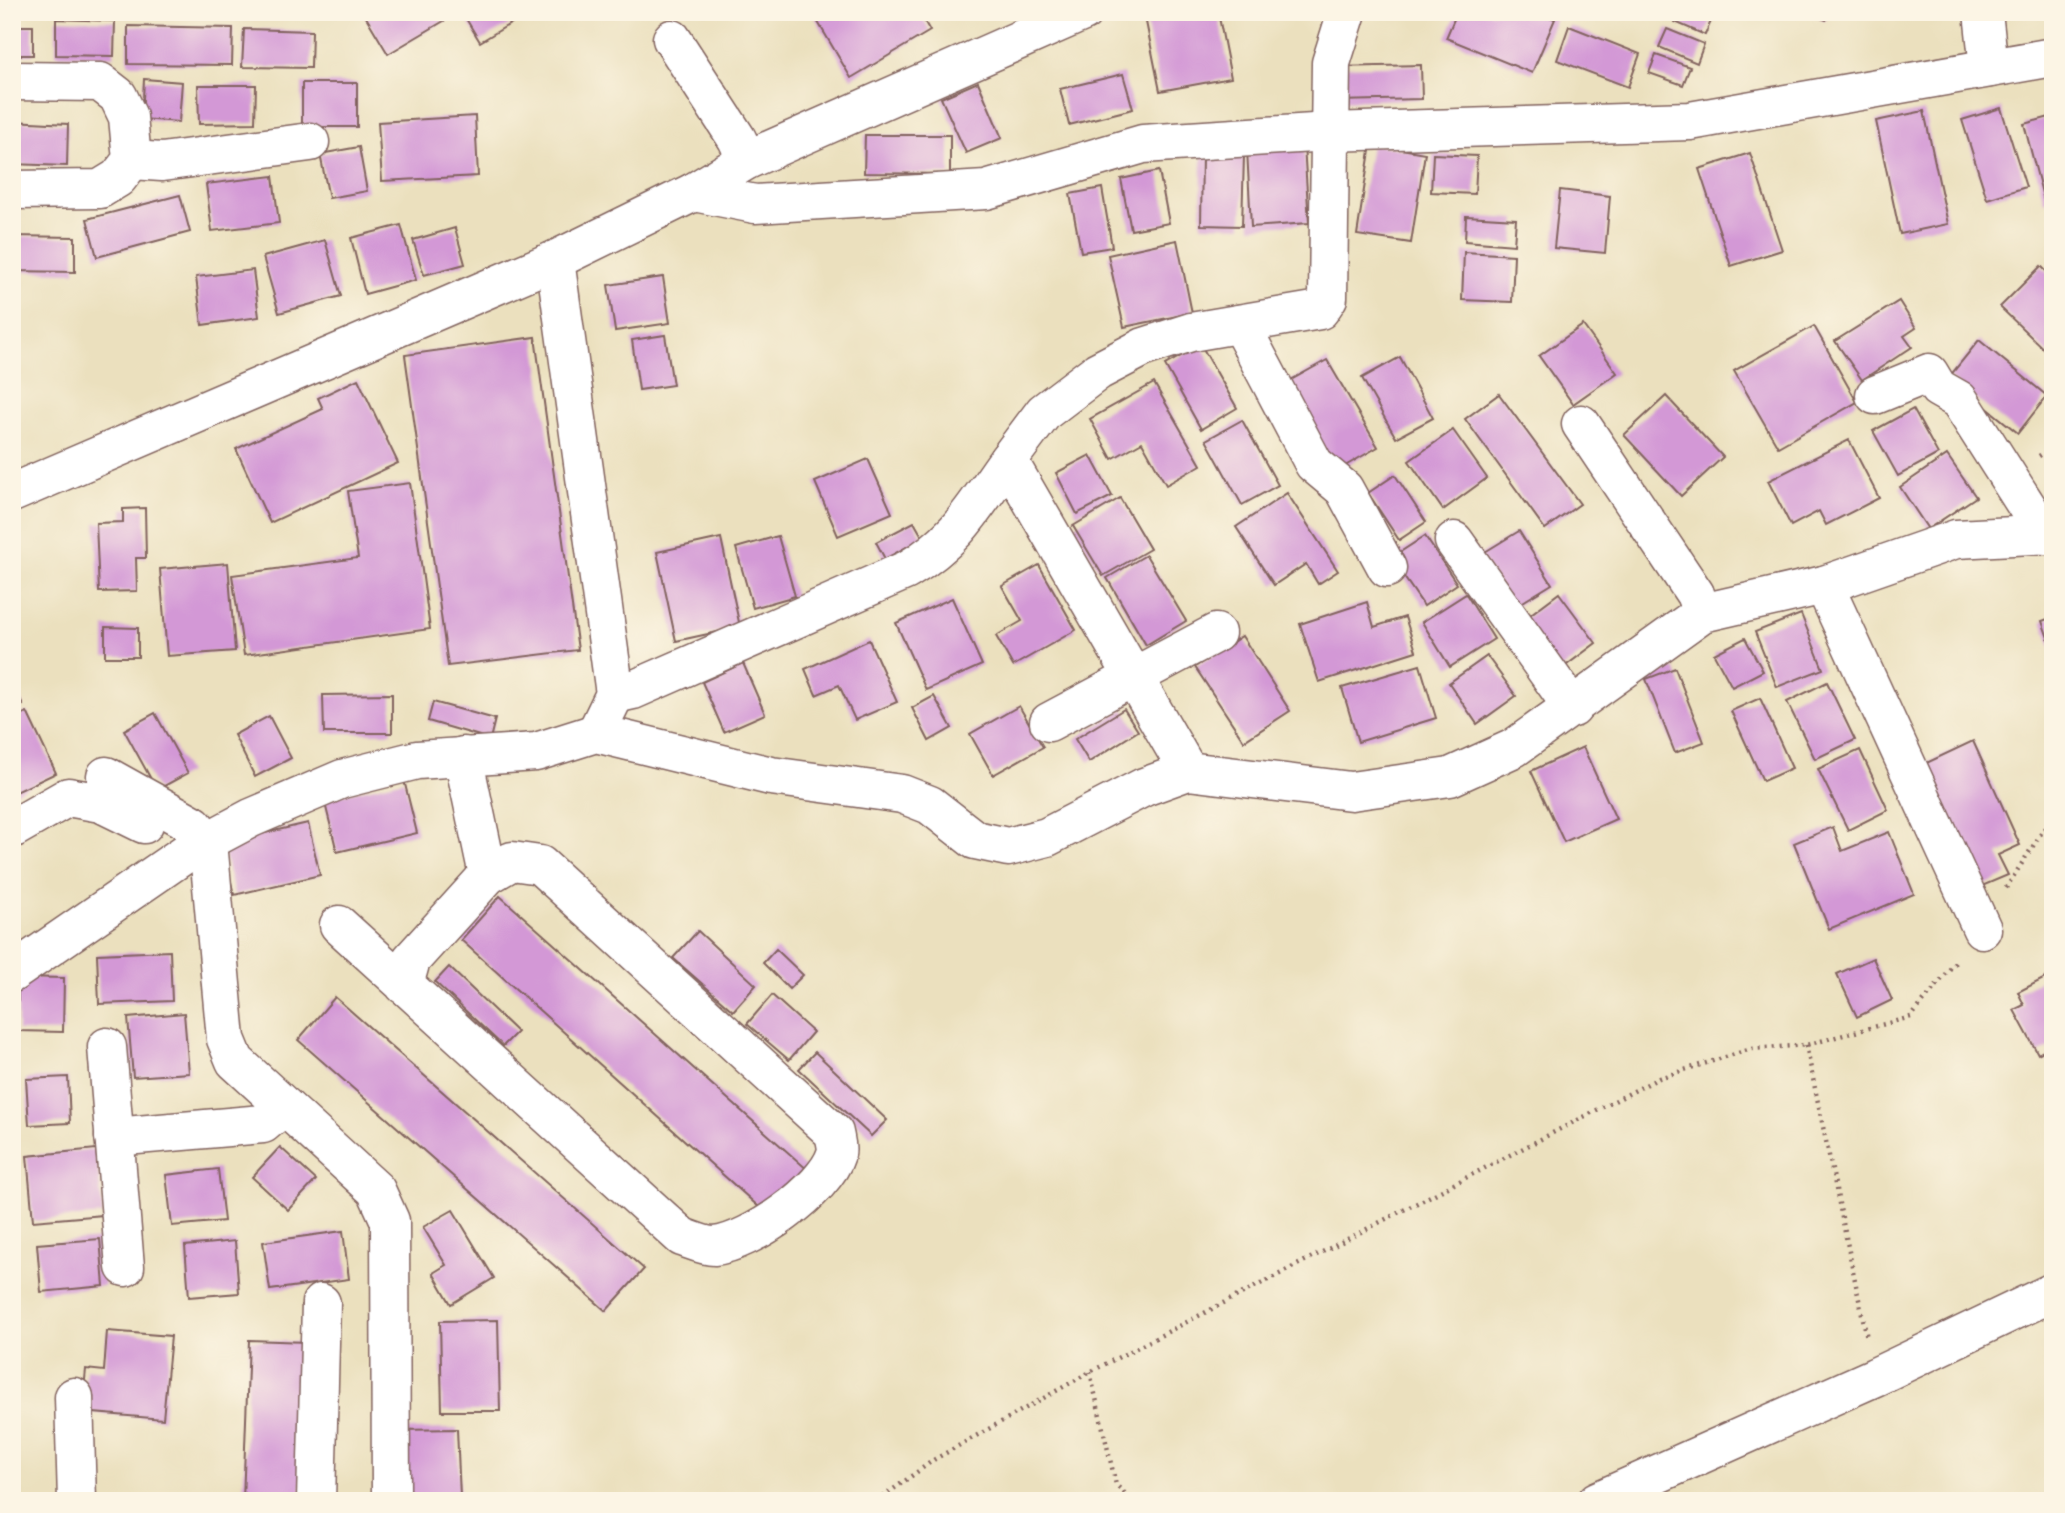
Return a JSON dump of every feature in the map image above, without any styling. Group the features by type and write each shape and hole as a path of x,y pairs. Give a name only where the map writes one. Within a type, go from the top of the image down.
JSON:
{"street":[{"path":"615,694 633,690 926,558 962,526 1044,412 1098,372 1144,347 1191,332 1320,310 1328,298 1331,63 1347,12"},
{"path":"1983,12 1989,68"},
{"path":"12,493 555,260 694,192 747,160 1080,13"},
{"path":"672,40 747,160"},
{"path":"694,192 755,204 986,190 1143,144 1329,132 1690,121 2053,57"},
{"path":"12,81 100,82 118,96 128,117 132,160 118,178 100,189 12,190"},
{"path":"132,160 162,162 310,142"},
{"path":"555,260 615,694 596,733"},
{"path":"1240,324 1314,464 1344,489 1387,568"},
{"path":"1875,395 1928,373 1938,388 1959,400 2049,534"},
{"path":"1581,424 1695,594 1702,612"},
{"path":"1008,460 1188,771"},
{"path":"12,973 199,846 251,818 342,779 417,760 536,752 596,733 771,776 902,794 930,804 975,840 1008,847 1047,837 1144,787 1188,771 1352,791 1450,777 1514,748 1573,708 1702,612 1824,585 1956,539 2049,534"},
{"path":"1454,541 1573,708"},
{"path":"1824,585 1982,929"},
{"path":"1049,722 1216,633"},
{"path":"463,757 488,874"},
{"path":"106,776 194,825 226,1039 235,1061 376,1191 390,1221 391,1501"},
{"path":"12,829 68,797 101,803 172,838 199,846"},
{"path":"339,925 404,985 682,1237 713,1246 763,1227 789,1211 827,1173 837,1152 834,1133 541,865 512,862 488,874 411,960 404,985"},
{"path":"107,1048 125,1267"},
{"path":"114,1137 263,1124 284,1106"},
{"path":"1597,1501 1875,1377 2053,1292"},
{"path":"316,1501 321,1303"},
{"path":"74,1397 77,1501"}],"path":[{"path":"877,1501 935,1458 1090,1372 1659,1078 1751,1049 1806,1045 1911,1017 1982,929 2053,815"},
{"path":"1806,1045 1875,1377"},
{"path":"1090,1372 1116,1485 1133,1501"}],"building":[{"path":"363,12 459,12 388,54"},
{"path":"462,12 530,12 480,42"},
{"path":"812,12 919,12 930,31 851,78"},
{"path":"1144,12 1218,12 1231,78 1160,91"},
{"path":"1457,12 1538,12 1555,19 1532,73 1446,38"},
{"path":"1679,12 1715,12 1705,35 1675,22"},
{"path":"1805,12 1828,12 1826,20"},
{"path":"56,19 115,21 114,56 56,55"},
{"path":"12,26 33,26 33,55 12,55"},
{"path":"128,26 233,28 232,65 128,64"},
{"path":"1569,26 1640,54 1628,87 1557,60"},
{"path":"244,29 312,31 311,68 242,67"},
{"path":"1667,29 1704,44 1697,63 1659,47"},
{"path":"1656,55 1690,67 1683,85 1649,73"},
{"path":"1421,65 1422,99 1337,101 1336,67"},
{"path":"1123,74 1133,109 1069,125 1060,89"},
{"path":"144,79 182,82 179,122 142,119"},
{"path":"978,82 1002,138 966,153 941,98"},
{"path":"302,83 357,83 357,127 302,127"},
{"path":"198,85 256,85 255,123 199,124"},
{"path":"2001,108 2026,187 1987,199 1962,120"},
{"path":"1924,111 1948,224 1900,234 1876,121"},
{"path":"475,116 478,176 382,181 378,122"},
{"path":"2053,116 2053,198 2044,201 2024,124"},
{"path":"12,121 68,124 67,166 12,164"},
{"path":"865,135 950,135 950,174 864,173"},
{"path":"1371,144 1425,153 1411,243 1357,235"},
{"path":"1304,145 1309,223 1251,227 1247,149"},
{"path":"359,147 367,191 329,198 320,154"},
{"path":"1750,153 1782,250 1731,266 1699,169"},
{"path":"1202,154 1244,155 1242,226 1201,225"},
{"path":"1433,154 1477,156 1475,194 1431,192"},
{"path":"1159,171 1169,223 1131,230 1121,179"},
{"path":"273,176 279,223 212,231 206,184"},
{"path":"1102,188 1112,247 1081,252 1070,194"},
{"path":"1560,190 1610,196 1605,253 1554,248"},
{"path":"180,195 190,232 97,257 87,219"},
{"path":"1466,216 1516,219 1514,245 1465,241"},
{"path":"401,225 416,280 365,294 351,238"},
{"path":"455,228 465,264 424,275 413,240"},
{"path":"12,236 75,237 75,272 12,271"},
{"path":"325,240 341,296 279,313 263,257"},
{"path":"1177,240 1192,313 1124,327 1108,255"},
{"path":"1464,252 1514,255 1512,302 1462,300"},
{"path":"2041,266 2053,278 2053,358 2000,307"},
{"path":"253,270 259,317 202,325 196,277"},
{"path":"663,277 670,323 615,331 608,285"},
{"path":"1899,301 1916,328 1904,336 1912,347 1862,380 1835,341"},
{"path":"1583,325 1617,373 1573,404 1539,356"},
{"path":"1814,326 1857,402 1778,447 1734,371"},
{"path":"665,335 673,385 639,390 632,340"},
{"path":"535,337 578,650 448,666 405,355"},
{"path":"1979,340 2047,396 2018,433 1949,377"},
{"path":"1201,345 1237,408 1201,429 1165,365"},
{"path":"1400,357 1433,418 1396,438 1362,378"},
{"path":"1327,360 1378,447 1333,473 1282,385"},
{"path":"358,379 398,463 270,523 236,449 323,409 318,398"},
{"path":"1154,383 1201,465 1166,485 1142,442 1112,459 1090,419"},
{"path":"1499,394 1580,504 1545,529 1465,419"},
{"path":"1666,396 1723,457 1681,496 1624,435"},
{"path":"1913,409 1938,454 1898,476 1873,431"},
{"path":"1242,420 1278,485 1242,505 1206,440"},
{"path":"1453,430 1487,478 1443,510 1409,461"},
{"path":"1849,440 1879,498 1826,525 1819,511 1791,526 1768,481"},
{"path":"1090,455 1112,496 1077,514 1056,473"},
{"path":"1947,455 1976,497 1928,529 1900,487"},
{"path":"868,459 892,513 838,536 815,482"},
{"path":"1395,475 1426,522 1399,540 1368,493"},
{"path":"410,483 430,629 244,655 232,575 358,558 348,491"},
{"path":"1287,493 1338,571 1318,584 1306,564 1274,585 1236,527"},
{"path":"1120,498 1150,549 1103,576 1073,526"},
{"path":"145,508 146,558 136,558 137,591 99,592 96,523 123,522 123,509"},
{"path":"914,522 923,538 885,559 876,542"},
{"path":"1519,531 1552,584 1513,608 1480,555"},
{"path":"778,536 795,596 753,608 736,548"},
{"path":"1425,536 1457,584 1424,606 1391,558"},
{"path":"721,538 740,627 676,641 657,552"},
{"path":"1146,555 1186,621 1146,645 1107,578"},
{"path":"228,563 235,651 167,656 160,569"},
{"path":"1039,565 1076,630 1013,666 996,636 1022,621 1002,586"},
{"path":"1559,593 1596,643 1560,670 1523,620"},
{"path":"1466,594 1494,639 1450,667 1422,622"},
{"path":"952,598 982,665 926,690 896,623"},
{"path":"1367,602 1374,627 1405,617 1416,651 1319,682 1300,624"},
{"path":"1801,614 1823,669 1777,687 1755,632"},
{"path":"2053,617 2053,649 2052,649 2042,621"},
{"path":"105,627 138,628 138,657 105,657"},
{"path":"1242,636 1290,711 1244,741 1195,667"},
{"path":"1745,638 1763,671 1732,687 1714,654"},
{"path":"869,640 897,702 855,720 839,685 816,695 805,669"},
{"path":"1487,656 1516,696 1477,724 1449,683"},
{"path":"743,663 765,714 724,732 702,682"},
{"path":"1420,665 1436,718 1358,742 1342,688"},
{"path":"1675,668 1704,742 1675,753 1646,679"},
{"path":"12,682 23,705 12,710"},
{"path":"1827,682 1855,740 1815,759 1787,702"},
{"path":"392,694 392,733 324,733 323,695"},
{"path":"934,696 952,728 929,741 912,708"},
{"path":"1760,698 1792,768 1763,781 1731,711"},
{"path":"433,702 495,719 490,739 428,721"},
{"path":"1019,706 1043,747 993,775 970,734"},
{"path":"1124,709 1138,731 1089,762 1075,739"},
{"path":"27,712 56,773 12,794 12,719"},
{"path":"155,713 188,773 157,790 124,730"},
{"path":"269,716 291,758 255,777 234,735"},
{"path":"1973,741 2020,845 1998,855 2008,875 1975,889 1920,766"},
{"path":"1583,747 1616,819 1564,842 1531,771"},
{"path":"1860,750 1888,810 1848,830 1818,769"},
{"path":"404,780 417,833 337,852 324,799"},
{"path":"308,823 320,875 234,895 222,843"},
{"path":"1833,827 1842,851 1889,832 1914,894 1829,929 1794,843"},
{"path":"500,896 809,1171 769,1216 461,940"},
{"path":"698,931 756,985 733,1011 673,958"},
{"path":"776,949 803,975 789,989 763,963"},
{"path":"170,951 172,1001 99,1004 97,954"},
{"path":"1873,958 1892,1000 1857,1017 1837,974"},
{"path":"449,967 517,1032 503,1046 435,982"},
{"path":"2053,974 2053,1046 2038,1054 2014,1010 2024,1005 2018,992"},
{"path":"18,977 64,978 63,1032 18,1031"},
{"path":"772,995 813,1032 789,1060 747,1024"},
{"path":"335,997 644,1269 606,1311 298,1040"},
{"path":"184,1013 189,1073 133,1077 128,1018"},
{"path":"815,1052 887,1120 871,1136 799,1069"},
{"path":"68,1077 70,1123 29,1125 26,1079"},
{"path":"280,1147 316,1180 288,1210 252,1177"},
{"path":"96,1149 103,1215 33,1221 27,1156"},
{"path":"218,1169 224,1221 172,1226 166,1175"},
{"path":"453,1210 494,1278 451,1304 433,1273 446,1265 423,1227"},
{"path":"343,1231 349,1279 270,1290 263,1242"},
{"path":"100,1239 104,1286 41,1292 37,1244"},
{"path":"235,1241 239,1293 189,1297 185,1246"},
{"path":"498,1320 500,1411 442,1411 440,1321"},
{"path":"107,1331 171,1336 163,1419 82,1412 86,1369 104,1371"},
{"path":"249,1340 307,1342 301,1501 243,1501"},
{"path":"457,1429 460,1497 403,1498 401,1430"}]}
